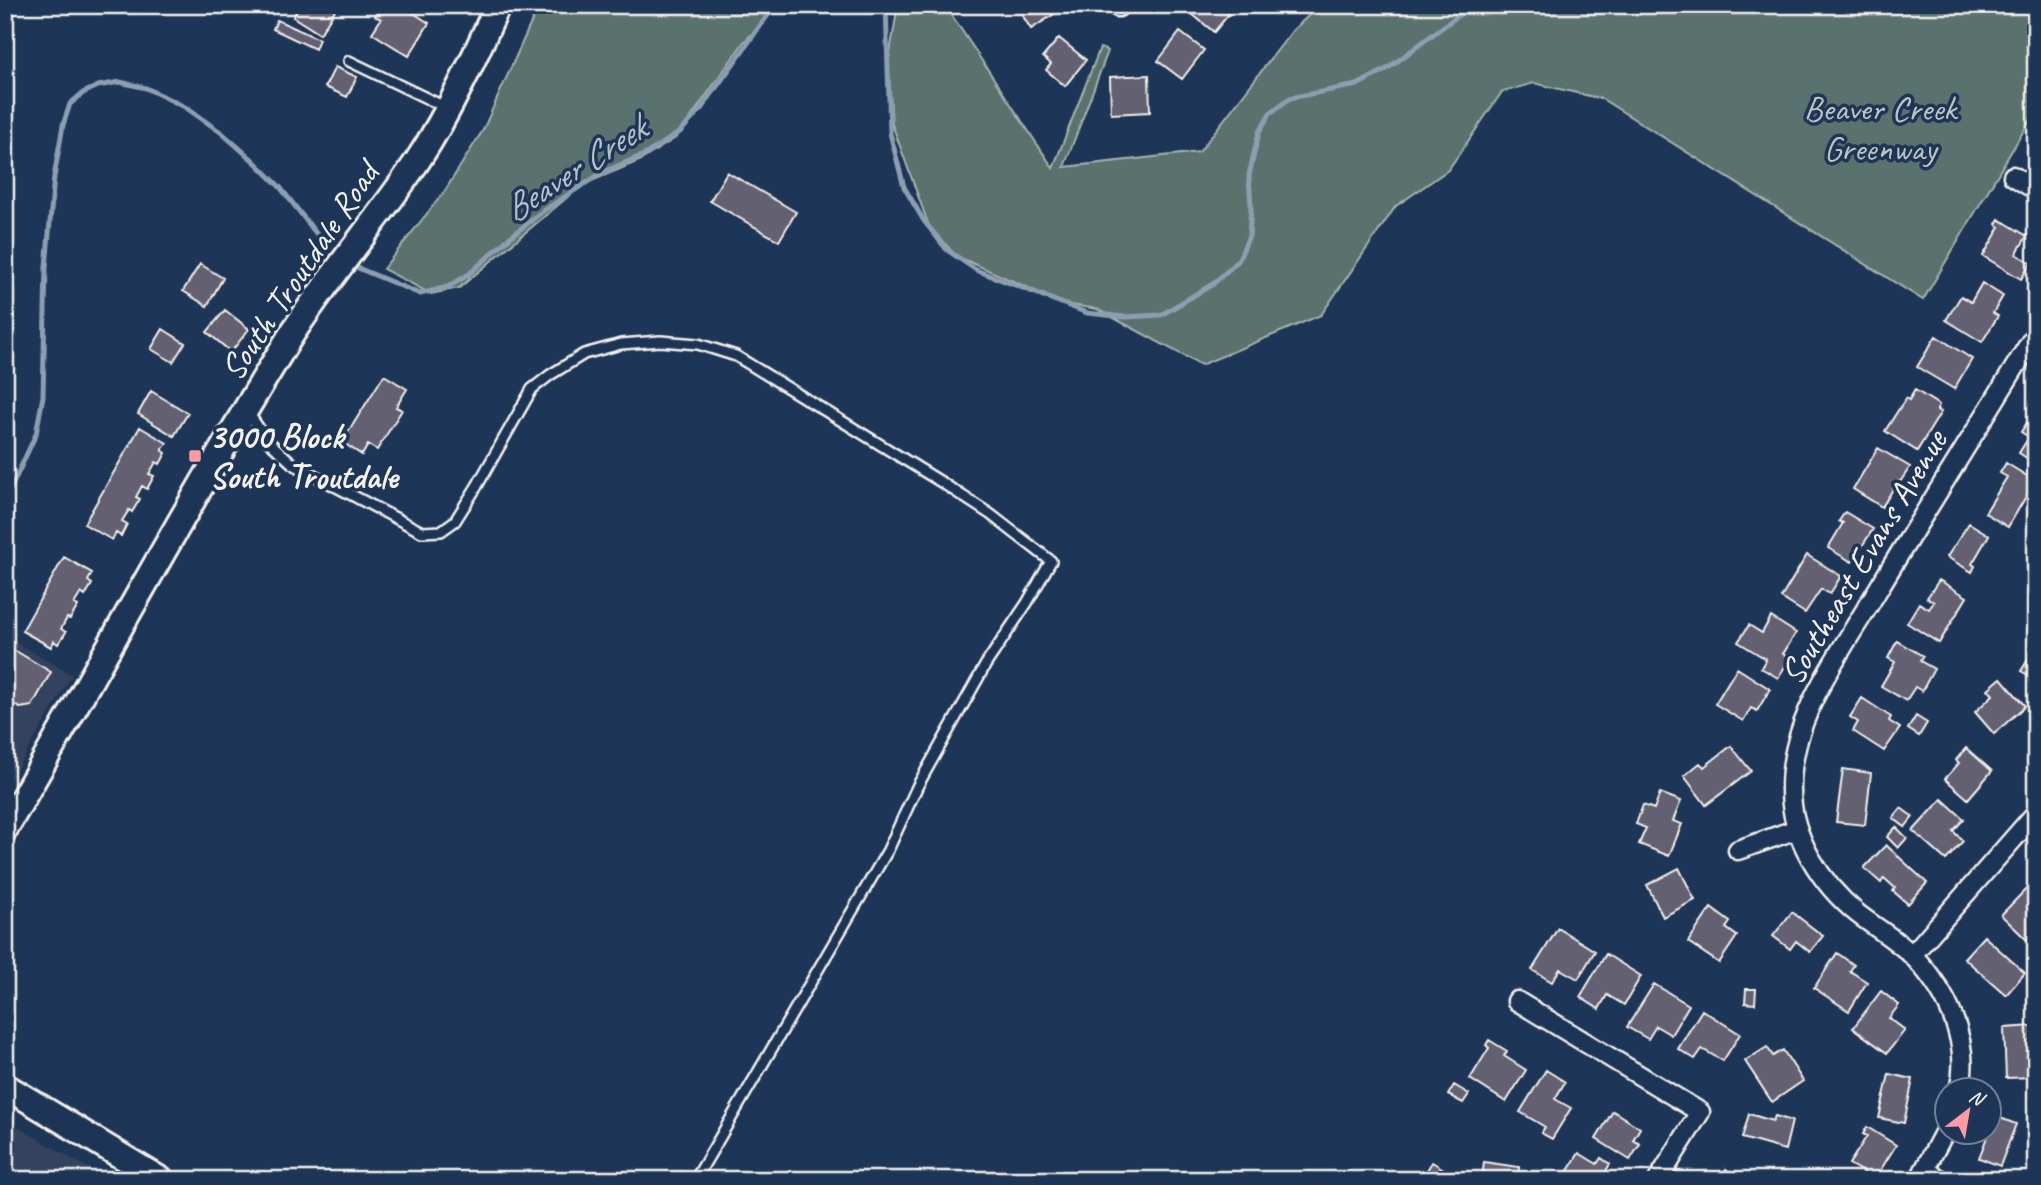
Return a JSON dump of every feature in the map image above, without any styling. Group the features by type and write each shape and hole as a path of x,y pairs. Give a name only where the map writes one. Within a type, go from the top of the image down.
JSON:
{"main road":[{"name":"South Troutdale Road","path":"5,829 303,316 396,192 449,109 498,5"},
{"path":"5,1086 161,1180"}],"street":[{"path":"2013,176 2036,190"},
{"name":"Southeast Evans Avenue","path":"1963,1076 1961,1044 1952,1014 1940,991 1912,956 1856,913 1811,859 1797,829 1790,789 1801,729 1832,664 2036,333"},
{"path":"1912,956 2036,813"},
{"path":"1738,850 1797,829"},
{"path":"1517,1001 1700,1112 1658,1180"},
{"path":"1938,1146 1922,1175 1941,1180"}],"lane":[{"path":"349,61 449,109"},
{"path":"246,410 267,440 293,464 422,532 441,531 455,521 532,389 550,374 584,354 621,344 660,341 698,344 736,356 826,410 990,514 1051,562 986,664 918,785 869,884 695,1180"}],"shaded area":[{"path":"5,636 72,675 5,790"},
{"path":"5,1119 47,1144 110,1180 5,1180"}],"green space":[{"path":"539,5 780,5 744,42 677,137 641,160 582,185 459,288 431,294 383,269 444,192 483,130"},
{"name":"Beaver Creek Greenway","path":"898,5 945,5 1053,168 1100,48 1108,51 1064,167 1199,152 1293,30 1320,5 2036,5 2036,110 1923,300 1602,99 1534,83 1502,92 1448,170 1396,206 1321,315 1201,365 1097,309 1065,304 956,256 929,226 892,124 888,64"}],"building":[{"path":"300,5 338,5 320,34 293,17"},
{"path":"375,5 401,5 429,23 409,56 372,33 381,19 375,16 378,11 374,8"},
{"path":"1012,5 1056,5 1059,11 1031,29 1019,10 1016,12"},
{"path":"1181,5 1219,5 1229,14 1214,32"},
{"path":"277,20 319,39 315,49 273,29"},
{"path":"1180,32 1204,50 1182,79 1158,61"},
{"path":"1059,38 1086,60 1065,86 1046,70 1051,64 1043,57"},
{"path":"335,67 357,77 347,97 325,87"},
{"path":"1149,75 1150,112 1111,114 1110,77"},
{"path":"727,172 796,212 779,241 710,201"},
{"path":"1999,219 2027,236 2016,254 2031,263 2021,279 1983,256 2000,227 1996,224"},
{"path":"200,264 223,278 207,306 183,291"},
{"path":"1982,283 2003,296 1993,313 1998,316 1982,342 1946,320 1961,296 1971,302"},
{"path":"225,310 249,329 231,352 207,332"},
{"path":"163,329 185,343 173,362 151,349"},
{"path":"1936,336 1972,359 1954,389 1917,367"},
{"path":"384,375 407,389 396,407 402,410 377,450 368,445 362,455 342,442"},
{"path":"1915,390 1939,405 1937,410 1941,412 1917,451 1885,431 1906,398 1909,400"},
{"path":"151,391 188,413 174,436 138,414"},
{"path":"2036,409 2036,464 2019,453 2029,437 2021,432"},
{"path":"140,427 167,443 162,450 166,453 160,464 156,462 149,474 154,476 147,489 142,486 136,497 140,499 122,521 127,524 121,536 116,533 112,540 84,524"},
{"path":"1878,448 1910,467 1882,507 1853,489"},
{"path":"2006,463 2035,481 2008,527 1985,513 2007,477 2000,473"},
{"path":"1845,512 1873,529 1852,562 1828,548 1843,523 1839,521"},
{"path":"1969,523 1989,535 1972,564 1975,566 1972,572 1947,557"},
{"path":"1807,555 1841,576 1830,594 1821,589 1805,613 1781,598"},
{"path":"64,557 92,573 88,581 92,584 85,596 81,593 74,604 78,606 61,629 66,632 58,644 54,641 51,647 22,631"},
{"path":"1939,580 1967,597 1939,643 1907,623 1919,603 1929,609 1934,602 1927,598"},
{"path":"1771,617 1796,633 1783,654 1790,658 1778,678 1761,668 1766,659 1738,642 1749,625 1762,633"},
{"path":"1897,641 1923,656 1920,661 1934,669 1922,691 1915,687 1906,701 1881,686 1895,662 1888,658"},
{"path":"9,647 51,672 32,706 20,708 5,700 5,654"},
{"path":"2036,647 2036,680 2021,671"},
{"path":"1737,668 1770,689 1757,711 1751,708 1743,721 1715,704"},
{"path":"2001,678 2025,706 1994,734 1975,712 1993,695 1988,689"},
{"path":"1862,698 1891,717 1889,721 1900,728 1884,751 1853,731 1858,722 1850,717"},
{"path":"1916,716 1927,723 1919,736 1908,729"},
{"path":"1731,746 1751,771 1706,805 1684,776 1700,763 1704,767"},
{"path":"1966,748 1992,771 1968,799 1945,779 1959,763 1956,760"},
{"path":"1843,769 1871,773 1865,825 1836,822"},
{"path":"1660,793 1681,801 1673,821 1682,824 1669,856 1639,844 1646,828 1636,824 1643,805 1654,809"},
{"path":"1942,799 1964,819 1953,831 1963,841 1946,860 1913,831"},
{"path":"1901,808 1913,817 1905,827 1893,818"},
{"path":"1896,827 1907,838 1898,848 1887,837"},
{"path":"1886,845 1927,883 1908,904 1893,891 1895,888 1884,878 1881,883 1864,868"},
{"path":"1679,868 1695,900 1663,917 1647,885"},
{"path":"2031,884 2036,889 2036,931 2027,940 2001,915"},
{"path":"1711,908 1730,922 1726,928 1737,936 1719,963 1688,942"},
{"path":"1792,912 1823,936 1810,952 1796,941 1790,949 1773,936"},
{"path":"1558,928 1595,951 1578,979 1560,969 1552,982 1532,970"},
{"path":"1984,936 2025,973 2006,995 1964,958"},
{"path":"1837,953 1854,965 1850,971 1867,982 1849,1011 1814,988"},
{"path":"1606,954 1641,976 1624,1005 1607,995 1599,1009 1580,997"},
{"path":"1654,984 1689,1005 1671,1035 1656,1026 1648,1039 1627,1027"},
{"path":"1746,989 1756,989 1755,1004 1745,1003"},
{"path":"1881,991 1899,1005 1889,1018 1905,1030 1887,1053 1853,1028"},
{"path":"1702,1010 1740,1034 1723,1061 1702,1049 1695,1059 1678,1049"},
{"path":"2034,1026 2036,1077 2006,1078 2004,1028"},
{"path":"1489,1040 1507,1051 1504,1056 1526,1070 1506,1102 1470,1079 1489,1048 1486,1045"},
{"path":"1767,1047 1773,1056 1783,1050 1803,1081 1772,1102 1745,1061"},
{"path":"1546,1070 1565,1082 1555,1099 1571,1108 1552,1139 1541,1133 1545,1127 1520,1112"},
{"path":"1889,1074 1913,1079 1904,1123 1879,1118"},
{"path":"1454,1085 1469,1094 1463,1103 1448,1095"},
{"path":"1613,1111 1640,1128 1633,1140 1640,1144 1630,1160 1596,1139"},
{"path":"1749,1114 1773,1121 1775,1116 1792,1121 1785,1150 1742,1138"},
{"path":"2002,1119 2016,1124 2000,1166 1979,1158 1984,1146 2002,1146"},
{"path":"1867,1127 1896,1145 1875,1179 1849,1164 1867,1136 1863,1134"},
{"path":"1579,1153 1597,1164 1601,1158 1610,1164 1606,1171 1616,1177 1614,1180 1562,1180"},
{"path":"1432,1162 1460,1179 1421,1180"},
{"path":"1484,1162 1519,1167 1518,1180 1482,1180"},
{"path":"1726,1169 1743,1180 1720,1180"}],"waterway":[{"name":"Beaver Creek","path":"358,268 420,294 448,287 468,275 543,211 603,172 646,154 680,132 701,109 775,5"},
{"name":"Beaver Creek","path":"886,5 890,133 904,187 924,221 947,250 976,270 1087,313 1125,317 1161,315 1213,284 1238,261 1249,236 1249,175 1259,132 1270,113 1290,98 1357,85 1387,69 1472,5"},
{"path":"5,501 36,434 43,396 46,267 54,177 63,125 70,104 83,93 98,86 120,82 146,88 185,107 222,133 255,162 280,187 322,241"}],"place":[{"name":"3000 Block South Troutdale","path":"195,456"}]}
